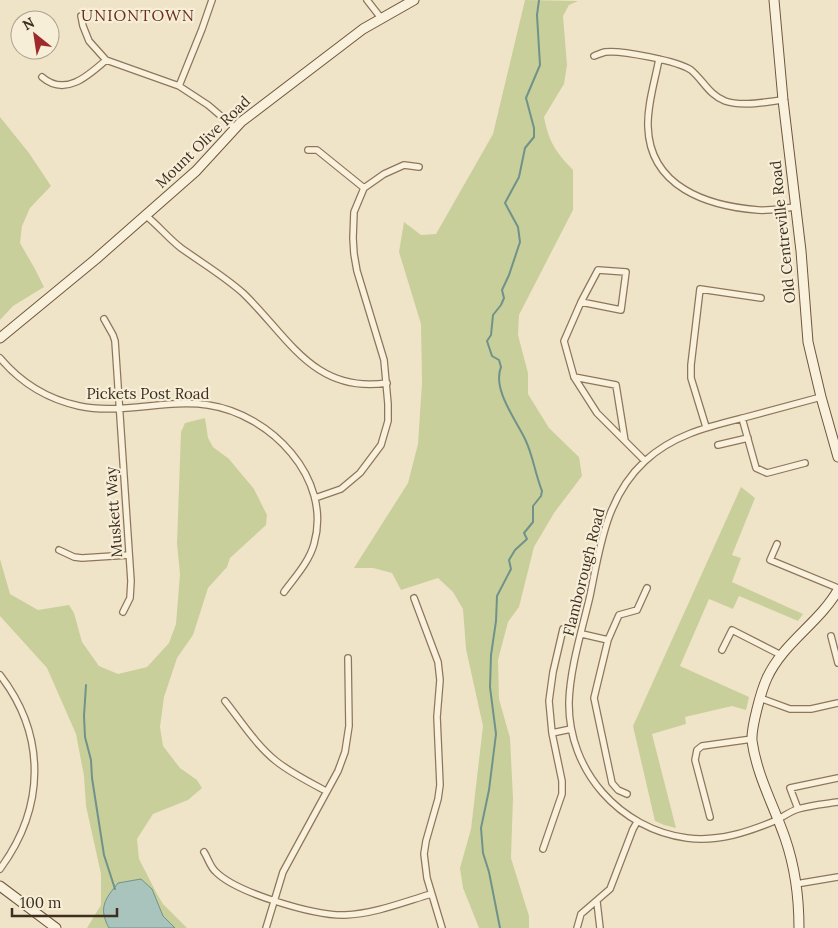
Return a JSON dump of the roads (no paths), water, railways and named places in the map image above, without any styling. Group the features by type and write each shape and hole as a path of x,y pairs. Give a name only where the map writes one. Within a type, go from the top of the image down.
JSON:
{"street":[{"path":"179,86 212,0"},
{"path":"367,0 381,18"},
{"name":"Mount Olive Road","path":"0,338 96,260 196,171 234,128 266,101 363,29 414,0"},
{"name":"Old Centreville Road","path":"774,0 783,100 802,265 808,342 821,398 838,457"},
{"path":"82,16 83,26 89,41 106,60 179,86 208,105 234,128"},
{"path":"594,56 604,52 616,52 676,63 686,67 696,75 711,93 727,102 748,104 783,100"},
{"path":"659,59 650,105 648,133 656,156 663,170 672,181 688,193 710,202 758,210 796,207"},
{"path":"42,77 51,84 68,85 88,77 106,60"},
{"path":"308,150 317,150 364,188"},
{"path":"315,498 330,494 348,485 360,473 384,438 388,421 387,383 381,347 357,270 354,254 354,212 364,188 384,174 404,165 420,167"},
{"path":"145,215 180,248 223,277 242,293 295,350 312,365 339,379 357,384 387,383"},
{"path":"582,302 621,310 626,272 598,270 582,302 564,341 574,377 597,413 645,461"},
{"path":"706,428 691,378 700,289 761,298"},
{"name":"Muskett Way","path":"104,319 115,341 129,555 131,594 123,612"},
{"name":"Pickets Post Road","path":"0,358 16,376 30,386 55,399 82,407 119,408 197,404 220,407 243,415 266,429 288,449 304,472 315,498 317,524 314,546 305,563 284,592"},
{"path":"574,377 616,384 625,441"},
{"name":"Flamborough Road","path":"821,398 687,433 672,441 645,461 623,486 604,527 570,692 570,711 576,749 587,773 604,795 637,822 667,834 685,838 704,839 737,835 798,809 838,802"},
{"path":"742,418 756,468 767,473 805,463"},
{"path":"718,445 748,438"},
{"path":"777,544 770,560 838,589 827,607 781,655 767,678 760,698 752,739 762,782 789,851 796,884 799,928"},
{"path":"59,550 74,557 82,558 129,555"},
{"path":"628,794 618,790 612,783 594,698 608,640 619,615 637,610 647,588"},
{"path":"414,598 438,662 440,680 437,717 440,785 424,854 431,894 442,928"},
{"path":"543,849 562,794 562,781 552,732 549,701 553,672 563,629"},
{"path":"722,650 732,630 781,655"},
{"path":"582,634 608,640"},
{"path":"831,636 838,663"},
{"path":"266,928 287,865 341,764 348,740 348,658"},
{"path":"0,675 16,699 27,724 33,750 35,777 32,802 24,828 10,856 0,869"},
{"path":"760,698 790,708 811,709 838,703"},
{"path":"225,701 260,746 273,759 282,767 326,791"},
{"path":"552,732 572,729"},
{"path":"710,817 695,760 697,750 702,746 752,739"},
{"path":"798,809 790,788 838,778"},
{"path":"577,928 581,914 610,889 632,829 637,822"},
{"path":"204,852 212,868 226,880 243,889 274,900 322,913 345,915 366,912 431,894"},
{"path":"796,884 838,877"},
{"path":"0,886 56,928"},
{"path":"597,902 600,928"}],"water":[{"path":"141,879 152,889 163,916 175,928 109,928 104,915 104,909 110,894 118,883"}],"waterway":[{"path":"500,928 489,872 483,853 481,828 489,790 496,734 490,687 491,655 496,621 497,596 511,569 509,560 515,550 527,539 524,533 533,522 533,506 541,496 542,491 528,445 502,394 499,360 492,356 487,341 491,335 493,315 504,298 502,290 520,242 518,227 505,203 519,177 525,148 534,137 534,128 526,98 540,65 537,15 539,0"},
{"path":"86,685 85,737 91,760 104,855 115,889"}],"district":[{"name":"UNIONTOWN","path":"138,15"}]}
